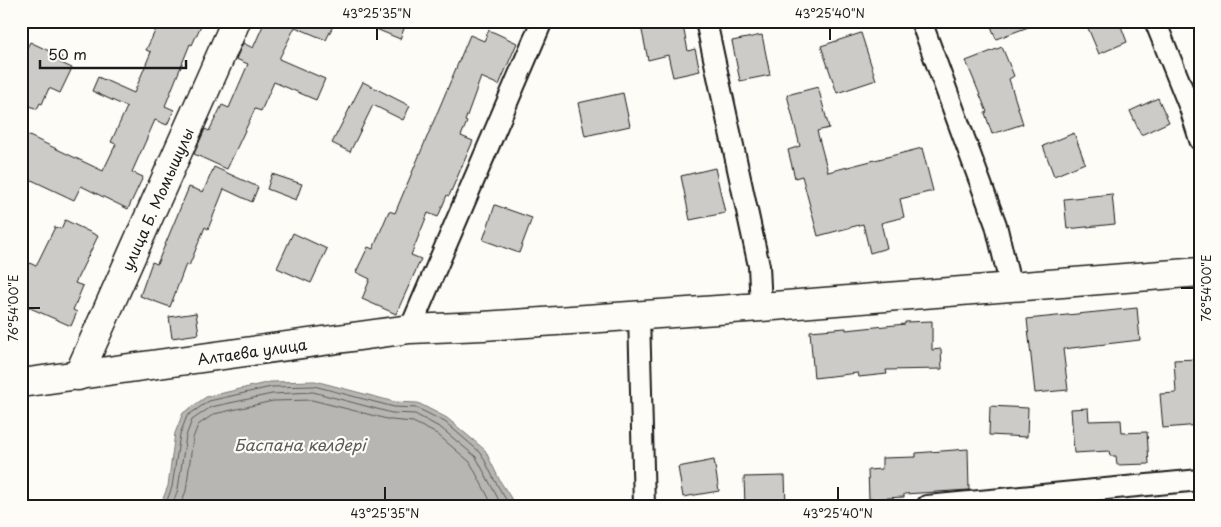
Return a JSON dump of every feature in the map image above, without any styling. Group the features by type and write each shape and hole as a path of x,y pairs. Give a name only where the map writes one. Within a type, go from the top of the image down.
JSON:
{"main road":[{"name":"улица Б. Момышулы","path":"78,376 236,21"},
{"name":"Алтаева улица","path":"21,383 410,329 484,326 762,307 1200,272"}],"street":[{"path":"410,329 542,21"},
{"path":"706,21 759,266 762,307"},
{"path":"921,21 996,225 1011,288"},
{"path":"1155,21 1190,108 1200,140"},
{"path":"639,315 644,506"},
{"path":"927,506 1200,480"}],"water":[{"name":"Баспана көлдері","path":"315,381 395,402 418,403 447,418 485,450 500,481 516,506 160,506 168,486 175,433 183,413 206,397 270,382"}],"building":[{"path":"160,21 203,21 192,45 190,44 165,106 174,110 167,125 155,120 132,172 143,177 128,209 81,186 74,200 21,175 21,132 103,171 116,144 111,142 127,107 92,91 98,77 134,93 151,52 146,50"},
{"path":"265,21 322,21 333,26 326,40 295,27 279,59 325,79 316,100 274,82 261,111 255,109 227,169 194,154 205,129 209,131 222,105 229,108 248,64 236,59 243,43 253,48"},
{"path":"357,21 407,21 400,39"},
{"path":"640,21 682,21 688,51 695,49 700,71 673,77 668,55 648,60"},
{"path":"989,21 1039,21 1039,23 996,39"},
{"path":"1085,21 1119,21 1127,42 1099,54"},
{"path":"489,30 517,43 499,85 481,77 461,136 473,141 438,217 428,213 411,255 421,259 396,314 362,299 370,279 356,272 368,247 373,249 389,211 395,213 470,35 484,41"},
{"path":"861,33 876,80 837,93 821,46"},
{"path":"762,35 770,75 740,81 732,41"},
{"path":"30,42 62,57 59,62 72,68 60,93 49,88 42,104 40,103 37,109 21,102 21,59"},
{"path":"1002,47 1014,76 1009,79 1023,124 992,134 985,113 987,112 966,61"},
{"path":"363,82 410,106 403,120 373,105 350,152 332,143"},
{"path":"818,87 829,128 817,131 828,172 922,148 933,191 900,199 904,217 881,223 887,248 870,253 863,224 818,236 802,176 795,178 788,150 800,146 787,95"},
{"path":"623,93 630,126 585,136 578,103"},
{"path":"1158,98 1169,122 1141,135 1130,111"},
{"path":"1074,133 1085,163 1054,176 1043,146"},
{"path":"214,167 258,187 252,202 224,189 208,229 205,227 189,266 186,264 170,307 140,296 152,262 157,264 189,187 203,192"},
{"path":"715,168 725,213 690,220 681,176"},
{"path":"272,174 302,184 296,200 267,189"},
{"path":"1112,194 1115,224 1067,229 1064,199"},
{"path":"495,205 532,218 519,253 483,240"},
{"path":"65,220 98,236 75,283 83,286 73,310 77,312 71,326 21,304 21,259 36,266 55,227 61,229"},
{"path":"293,233 327,249 311,283 277,268"},
{"path":"1137,308 1140,340 1063,349 1068,390 1035,393 1027,319"},
{"path":"196,313 199,334 172,338 169,317"},
{"path":"932,321 932,350 941,349 942,369 886,370 887,374 859,377 858,373 814,378 810,331 846,328 846,330 905,324 905,322"},
{"path":"1198,359 1199,380 1197,380 1200,425 1163,428 1160,394 1176,393 1174,360"},
{"path":"990,406 1028,408 1027,437 989,435"},
{"path":"1088,408 1089,421 1121,420 1122,433 1147,432 1149,464 1117,465 1116,456 1110,456 1109,451 1074,453 1071,409"},
{"path":"968,449 969,490 904,494 904,497 869,499 868,470 882,469 882,458 916,457 916,453"},
{"path":"714,460 719,491 683,497 678,467"},
{"path":"785,476 786,506 745,506 744,477"}]}
